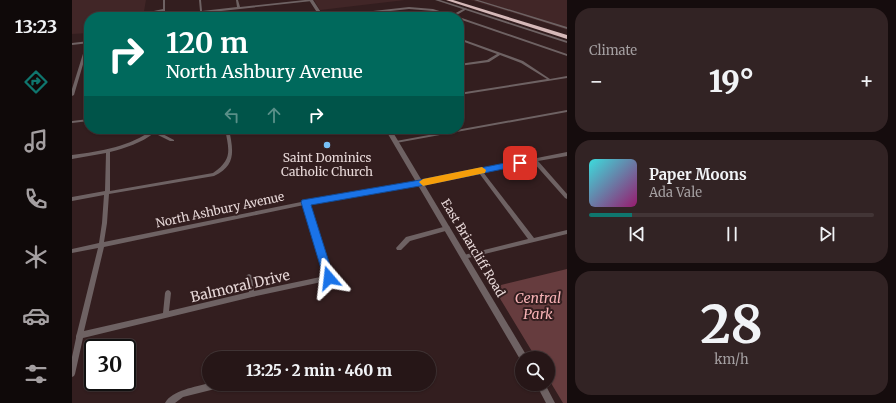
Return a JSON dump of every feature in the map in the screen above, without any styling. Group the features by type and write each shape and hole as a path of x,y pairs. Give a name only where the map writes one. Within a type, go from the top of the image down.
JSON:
{"highway":[{"path":"448,0 567,37"},
{"path":"461,0 567,33"}],"street":[{"path":"152,12 163,10 164,0"},
{"path":"200,0 201,12 312,0 319,12"},
{"path":"237,0 239,8"},
{"path":"274,0 276,4"},
{"path":"437,0 567,42"},
{"path":"475,0 567,28"},
{"path":"373,12 409,8 439,12"},
{"path":"462,12 466,9"},
{"path":"464,20 567,55"},
{"path":"464,41 522,62 549,79"},
{"path":"72,44 84,43"},
{"path":"464,64 488,61 499,54"},
{"path":"72,95 84,58"},
{"path":"464,93 567,77"},
{"path":"464,130 567,111"},
{"path":"72,122 84,121"},
{"path":"72,157 108,152 136,142 149,134"},
{"path":"162,134 172,140"},
{"path":"72,199 214,174 223,168 231,157 229,134"},
{"name":"East Briarcliff Road","path":"391,134 520,351"},
{"path":"396,142 440,134"},
{"path":"72,374 79,336 101,245 108,193 108,152"},
{"name":"North Ashbury Avenue","path":"72,251 306,202 420,183 567,154"},
{"path":"534,160 567,197"},
{"path":"480,171 532,240"},
{"name":"Balmoral Drive","path":"79,336 252,294 329,278 306,202"},
{"path":"399,248 408,239 447,228"},
{"path":"464,257 567,232"},
{"path":"249,277 252,294"},
{"path":"166,315 168,293"},
{"path":"168,403 181,394 202,388"},
{"path":"544,391 551,403"}],"shaded area":[{"path":"72,0 146,0 144,12 84,12 84,33 72,34"},
{"path":"314,0 405,0 320,10"},
{"path":"470,0 567,0 567,30 549,24"}],"green space":[{"name":"Central Park","path":"567,269 567,403 563,403 555,390 555,351 532,351 493,287"}],"slow traffic":[{"path":"423,182 482,170"}],"place":[{"name":"Saint Dominics Catholic Church","path":"327,145"}],"route":[{"path":"329,278 306,202 420,183 520,163"}]}
